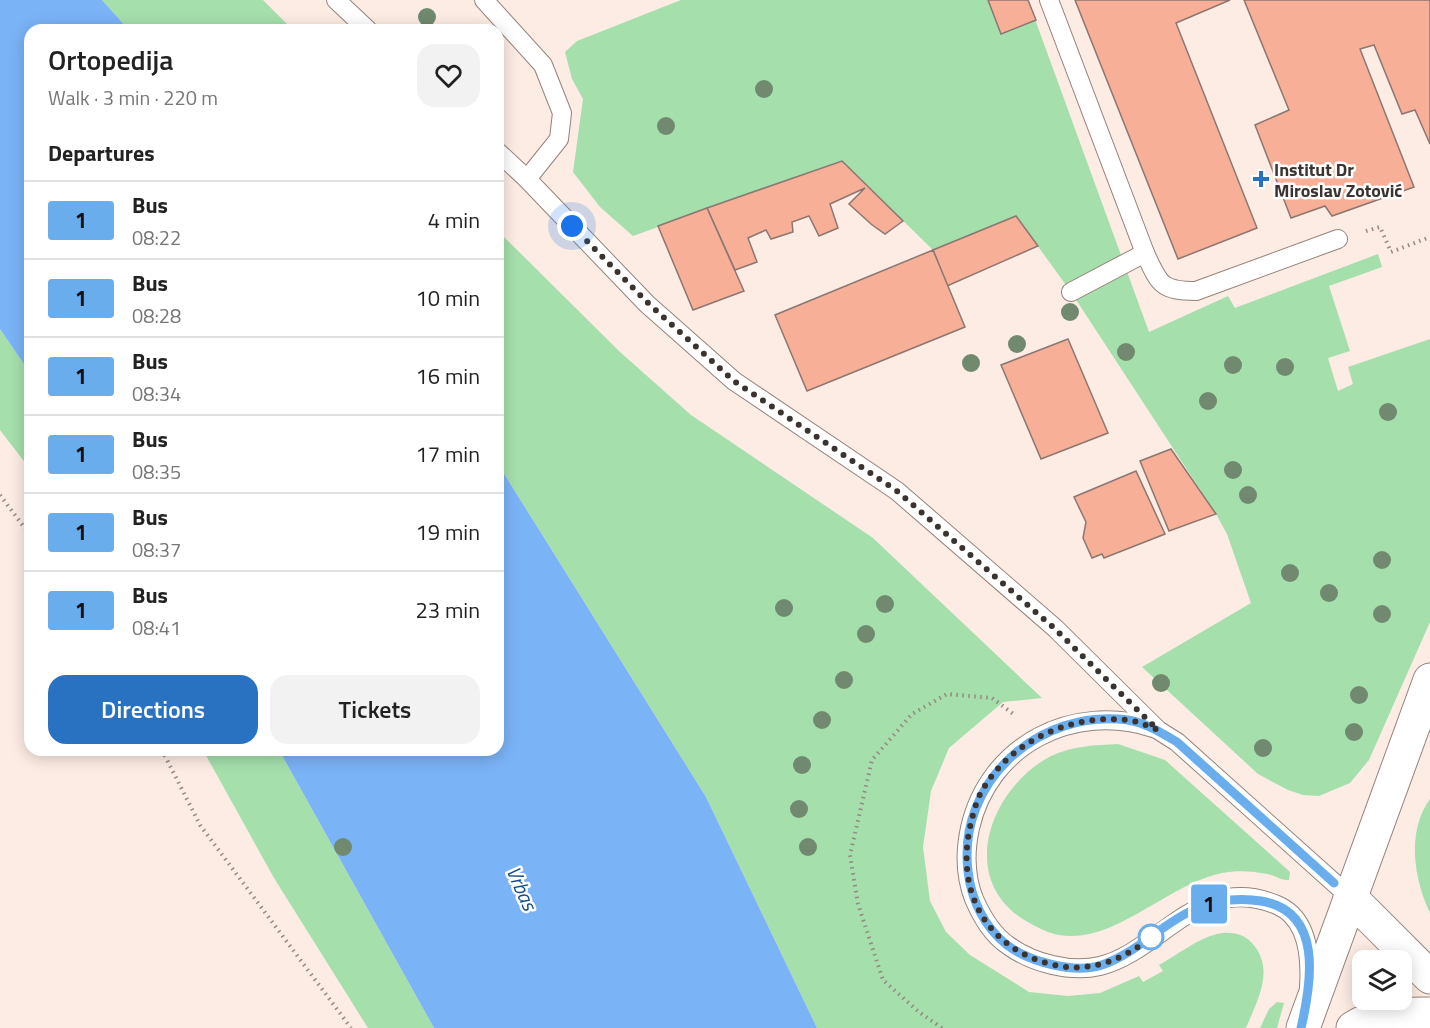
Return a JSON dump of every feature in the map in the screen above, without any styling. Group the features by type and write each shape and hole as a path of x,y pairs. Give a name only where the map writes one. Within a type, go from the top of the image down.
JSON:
{"street":[{"path":"1302,1028 1430,680"},
{"path":"1350,897 1430,977"},
{"path":"1353,1028 1366,1020 1385,1015 1430,1014"}],"lane":[{"path":"336,0 362,24"},
{"path":"484,0 543,65 562,113 559,139 527,179"},
{"path":"1049,0 1145,253 1159,282 1172,291 1196,291 1338,239"},
{"path":"504,158 648,303 734,381 897,491 1054,628 1158,730 1177,742 1350,897"},
{"path":"1071,292 1145,253"},
{"path":"1158,730 1130,720 1083,722 1038,736 1009,758 982,789 967,841 970,888 986,924 1007,945 1032,959 1062,967 1100,966 1132,951 1193,910 1220,900 1245,898 1272,903 1289,910 1300,922 1307,945 1310,970 1309,995 1302,1028"}],"path":[{"path":"1338,239 1380,227 1391,252 1430,237"},
{"path":"0,495 24,527"},
{"path":"942,1028 919,1012 884,980 858,904 850,855 872,760 912,714 946,694 992,698 1016,716"},
{"path":"165,756 200,825 351,1028"}],"green space":[{"path":"102,0 263,0 287,24 124,24"},
{"path":"681,0 1028,0 1149,332 1228,296 1235,308 1378,254 1382,267 1329,286 1350,351 1328,358 1338,391 1353,384 1348,367 1430,339 1430,622 1369,760 1350,783 1319,796 1303,795 1288,790 1258,774 1142,667 1251,603 1227,534 1216,514 1071,292 1016,216 933,250 842,161 633,236 600,207 573,172 583,99 572,79 565,52 577,41"},
{"path":"504,237 620,352 691,415 873,538 1042,698 1003,702 949,748 931,791 923,847 930,901 946,932 970,955 1029,992 1068,996 1100,993 1139,976 1143,982 1163,971 1159,965 1210,936 1221,933 1240,935 1251,942 1262,962 1264,973 1259,995 1246,1028 817,1028 706,797 504,474"},
{"path":"0,329 24,364 24,461 0,430"},
{"path":"1118,744 1165,760 1290,872 1289,880 1256,872 1222,873 1201,879 1120,923 1080,936 1055,934 1026,921 1004,903 992,882 987,859 989,835 998,811 1012,789 1030,771 1051,756 1076,748"},
{"path":"206,756 282,756 434,1028 368,1028 274,878"},
{"path":"1430,799 1430,913 1424,900 1417,871 1415,841 1422,812"},
{"path":"1277,1002 1284,1003 1277,1028 1260,1028 1269,1009"}],"water":[{"path":"0,0 102,0 124,24 24,24 24,364 0,329"},
{"name":"Vrbas","path":"504,474 706,797 817,1028 434,1028 282,756 504,756"}],"building":[{"path":"988,0 1028,0 1036,20 1001,34"},
{"path":"1075,0 1230,0 1176,23 1257,228 1178,259"},
{"path":"1244,0 1430,0 1430,144 1415,110 1402,114 1374,45 1360,49 1414,187 1332,216 1325,206 1291,218 1255,125 1289,110"},
{"path":"842,161 903,221 885,234 871,224 849,204 865,188 830,204 838,228 819,236 809,216 792,222 793,232 771,239 766,230 748,238 757,262 735,270 707,208"},
{"path":"707,208 744,291 693,310 658,226"},
{"path":"1016,216 1038,246 947,286 933,250"},
{"path":"933,250 965,327 807,391 775,315"},
{"path":"1068,339 1108,433 1041,459 1001,365"},
{"path":"1171,449 1216,514 1169,531 1140,461"},
{"path":"1136,471 1165,534 1104,558 1102,554 1092,558 1083,538 1086,522 1074,497"}],"bus line":[{"name":"1","path":"1301,1028 1309,995 1310,970 1307,945 1300,922 1289,910 1272,903 1245,898 1220,900 1193,910 1132,951 1100,966 1062,967 1032,959 1007,945 986,924 970,888 966,861 967,841 982,789 997,770 1023,746 1038,736 1058,728 1083,722 1130,720 1158,730 1177,742 1334,883"}],"place":[{"name":"Institut Dr Miroslav Zotović","path":"1261,179"}],"route":[{"path":"572,226 648,303 734,381 897,491 1054,628 1158,730 1130,720 1083,722 1058,728 1038,736 1023,746 997,770 982,789 967,841 966,861 970,888 986,924 1007,945 1032,959 1062,967 1100,966 1132,951 1151,937"}]}
